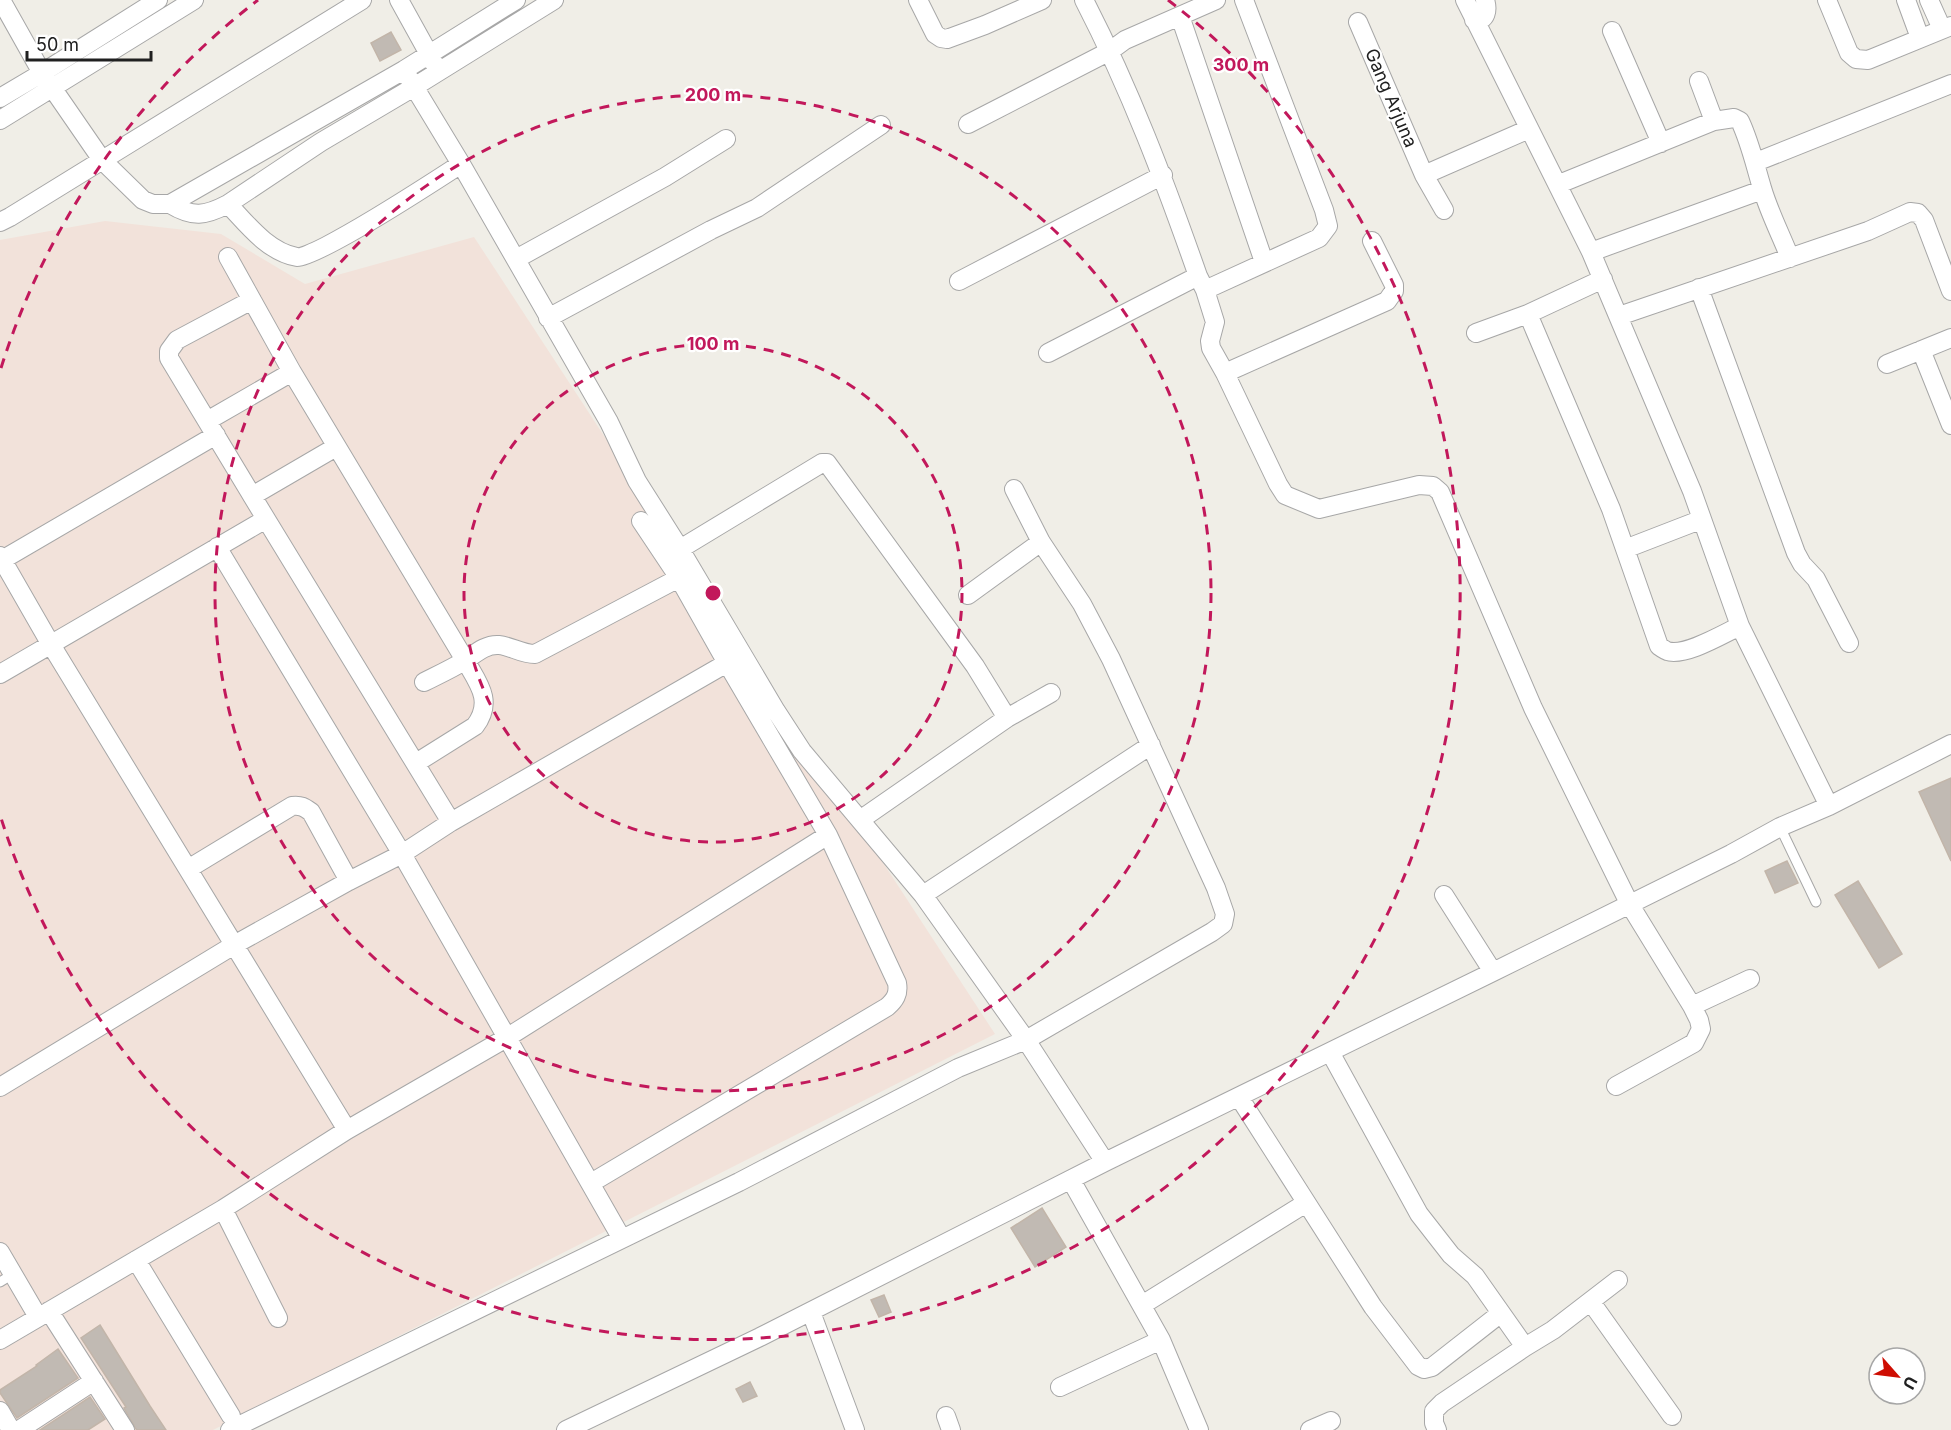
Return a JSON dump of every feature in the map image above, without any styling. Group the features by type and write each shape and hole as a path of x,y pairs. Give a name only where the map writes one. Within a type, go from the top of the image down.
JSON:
{"street":[{"path":"1,0 42,74 102,160 144,201 153,204 171,204 404,70 516,0"},
{"path":"0,120 194,0"},
{"path":"0,222 362,0"},
{"path":"399,0 439,71"},
{"path":"171,204 182,211 197,215 212,212 228,204 321,142 501,33 528,7 554,0"},
{"path":"918,0 935,34 947,39 1042,0"},
{"path":"1084,0 1110,51 1163,176 1215,322 1210,345 1278,484 1285,495 1319,509 1419,485 1433,486 1440,492 1533,708 1630,905 1699,1020 1701,1029 1694,1043 1616,1086"},
{"path":"969,124 1110,51 1125,40 1216,0"},
{"path":"1048,353 1201,283 1263,262 1320,238 1328,226 1328,220 1244,0"},
{"path":"1465,0 1559,184 1604,279 1692,491 1700,520 1740,626 1829,806"},
{"path":"1474,20 1480,21 1484,18 1487,8 1485,0"},
{"path":"1827,0 1849,53 1856,59 1868,60 1946,28 1929,0"},
{"path":"1906,0 1920,38"},
{"path":"0,98 152,4 155,25"},
{"path":"490,16 501,33"},
{"path":"1180,16 1263,262"},
{"name":"Gang Arjuna","path":"1358,22 1424,175 1444,210"},
{"path":"1612,32 1661,143"},
{"path":"404,70 461,164 609,422 637,481 776,711 802,751 923,895 1026,1040 1105,1162"},
{"path":"1700,81 1714,121"},
{"path":"1755,162 1951,84"},
{"path":"1559,184 1714,121 1734,118 1740,121 1755,162 1762,190 1790,258"},
{"path":"548,318 711,230 757,208 881,125"},
{"path":"1424,175 1529,129"},
{"path":"516,259 665,177 726,139"},
{"path":"228,204 258,235 276,249 303,258 327,247 461,164"},
{"path":"958,281 1163,176"},
{"path":"1591,252 1762,190"},
{"path":"1619,316 1868,231 1910,212 1918,213 1924,220 1951,291"},
{"path":"1225,373 1387,301 1394,291 1394,285 1372,241"},
{"path":"228,257 292,372 483,693 482,717 475,726 416,763"},
{"path":"1476,333 1528,314 1604,279"},
{"path":"1700,288 1796,553 1802,564 1816,579 1849,643"},
{"path":"252,300 177,340 169,351 169,358 451,822"},
{"path":"1528,314 1611,509 1659,646 1666,651 1676,652 1692,648 1740,626"},
{"path":"1887,364 1951,338"},
{"path":"1921,350 1951,425"},
{"path":"292,372 211,428 1,558 50,643 347,1130"},
{"path":"252,496 336,447"},
{"path":"680,549 822,463 827,463 975,666 1007,718"},
{"path":"136,1260 230,1423 622,1239 738,1182 958,1068 1026,1040 1140,975 1223,924 1225,914 1222,900 1111,659 1082,604 1041,542 1014,489"},
{"path":"0,674 266,519"},
{"path":"1625,549 1700,520"},
{"path":"591,1183 887,1007 893,1002 898,989 828,835 679,578 641,521"},
{"path":"968,595 1041,542"},
{"path":"217,548 402,854 622,1239"},
{"path":"424,682 493,645 503,645 525,654 535,654 679,578"},
{"path":"0,1087 234,945 402,854 451,822 727,663"},
{"path":"860,820 1007,718 1051,693"},
{"path":"566,1430 811,1312 1105,1162 1630,905 1780,827 1829,806 1951,744"},
{"path":"923,895 1151,746"},
{"path":"188,869 292,806 298,805 304,806 311,812 349,881"},
{"path":"0,1340 223,1209 347,1130 507,1037 828,835"},
{"path":"1444,895 1493,972"},
{"path":"1692,1006 1750,979"},
{"path":"1330,1052 1419,1214 1451,1256 1475,1276 1525,1347"},
{"path":"1239,1097 1373,1307 1418,1366 1424,1369 1432,1367 1501,1313"},
{"path":"1071,1180 1161,1340 1199,1430"},
{"path":"1142,1305 1306,1203"},
{"path":"223,1209 278,1318"},
{"path":"0,1252 6,1278 44,1314 94,1381 125,1430"},
{"path":"1437,1430 1434,1423 1434,1411 1442,1402 1553,1330 1618,1281"},
{"path":"1591,1302 1672,1416"},
{"path":"811,1312 855,1430"},
{"path":"1060,1387 1161,1340"},
{"path":"19,1430 94,1381"},
{"path":"0,1411 11,1430"},
{"path":"1310,1430 1331,1421"}],"lane":[{"path":"1780,827 1815,902"}],"shaded area":[{"path":"105,221 221,234 305,284 474,237 995,1034 213,1430 0,1430 0,240"}],"building":[{"path":"391,32 401,50 380,61 371,43"},
{"path":"1951,778 1951,861 1919,792"},
{"path":"1787,861 1798,883 1775,893 1765,871"},
{"path":"1858,881 1902,954 1879,968 1835,895"},
{"path":"1042,1208 1066,1247 1035,1267 1011,1228"},
{"path":"884,1295 891,1312 879,1317 871,1300"},
{"path":"100,1325 166,1430 136,1429 124,1408 126,1407 81,1338"},
{"path":"58,1349 78,1378 17,1418 0,1390"},
{"path":"750,1382 757,1396 743,1402 736,1389"},
{"path":"90,1397 105,1419 88,1430 40,1430"}]}
